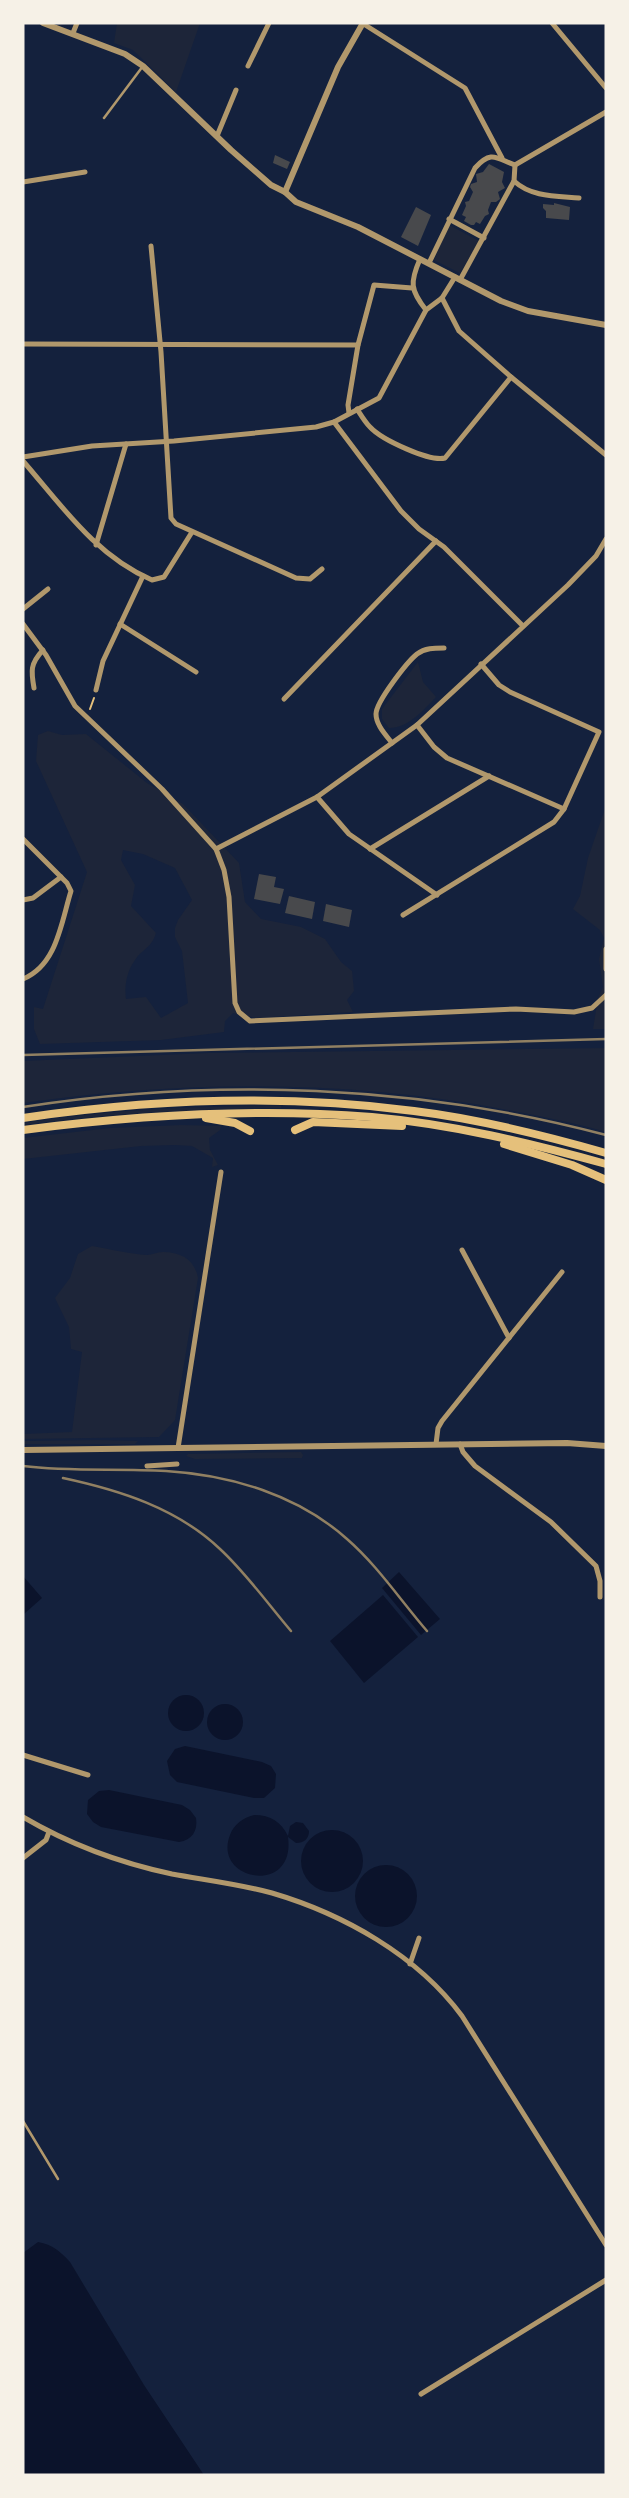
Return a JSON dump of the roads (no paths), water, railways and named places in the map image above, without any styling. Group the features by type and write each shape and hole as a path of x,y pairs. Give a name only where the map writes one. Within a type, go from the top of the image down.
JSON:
{"highway":[{"path":"23,1118 112,1107 185,1102 274,1101 342,1104 415,1111 483,1122 606,1153"},
{"path":"23,1130 186,1115 272,1113 371,1117 530,1144 606,1164"},
{"path":"186,1115 234,1123 250,1131"},
{"path":"295,1130 313,1122 445,1128 572,1165 606,1180"}],"street":[{"path":"43,23 125,54 143,66 271,185 296,202 358,227 501,301 528,311 606,325"},
{"path":"73,33 76,23"},
{"path":"248,66 269,23"},
{"path":"285,192 338,67 363,23 465,88 502,158 508,163 514,165 606,112"},
{"path":"552,23 606,88"},
{"path":"217,136 236,90"},
{"path":"429,263 475,168 482,160 502,158"},
{"path":"192,532 164,577 152,580 96,545 23,459 92,446 167,442 316,427 334,422 379,398 426,310 442,298 458,278 484,237 514,181 514,165"},
{"path":"23,182 85,172"},
{"path":"514,181 521,188 538,194 579,198"},
{"path":"449,219 484,237"},
{"path":"151,246 171,518 176,524 192,532 296,578 310,579 321,569"},
{"path":"420,259 412,288 415,297 426,310"},
{"path":"349,413 358,345 374,285 412,288"},
{"path":"442,298 458,331 606,455"},
{"path":"23,344 358,345"},
{"path":"357,409 370,428 389,440 437,460 446,458 511,377"},
{"path":"334,422 401,511 436,541 523,626"},
{"path":"96,545 126,444"},
{"path":"216,849 317,797 417,725 596,556 606,540"},
{"path":"284,699 436,541"},
{"path":"96,690 103,661 143,576"},
{"path":"23,609 48,589"},
{"path":"23,624 43,650 66,693 86,718 162,789 216,849 224,870 229,897 235,1003 239,1012 250,1021 516,1009 574,1012 592,1008 606,995"},
{"path":"120,624 196,672"},
{"path":"392,743 377,720 380,702 415,655 432,648 444,648"},
{"path":"34,688 30,669 43,650"},
{"path":"403,915 548,827 564,809 599,732 510,692 499,685 481,664"},
{"path":"417,725 440,753 564,809"},
{"path":"370,849 489,776"},
{"path":"317,797 349,834 437,895"},
{"path":"23,839 61,877 71,891 55,944 38,972 23,979"},
{"path":"23,900 33,898 61,877"},
{"path":"606,949 606,968"},
{"path":"178,1448 220,1172"},
{"path":"462,1250 509,1338"},
{"path":"436,1444 442,1422 562,1272"},
{"path":"23,1450 567,1443 606,1446"},
{"path":"460,1444 475,1466 551,1522 596,1566 600,1597"},
{"path":"147,1466 177,1464"},
{"path":"23,1755 88,1775"},
{"path":"23,1817 49,1832 103,1854 145,1867 268,1892 297,1901 329,1914 372,1937 410,1964 447,1996 461,2016 606,2245"},
{"path":"23,1858 46,1840 49,1832"},
{"path":"410,1964 419,1938"},
{"path":"421,2394 606,2280"}],"lane":[{"path":"104,118 143,66"},
{"path":"23,2121 58,2179"}],"railway":[{"path":"23,1055 606,1039"},
{"path":"23,1107 169,1092 242,1089 316,1091 463,1105 606,1135"},
{"path":"23,1466 190,1473 239,1483 285,1499 328,1524 358,1549 427,1631"},
{"path":"63,1478 126,1495 185,1522 230,1558 291,1631"}]}
